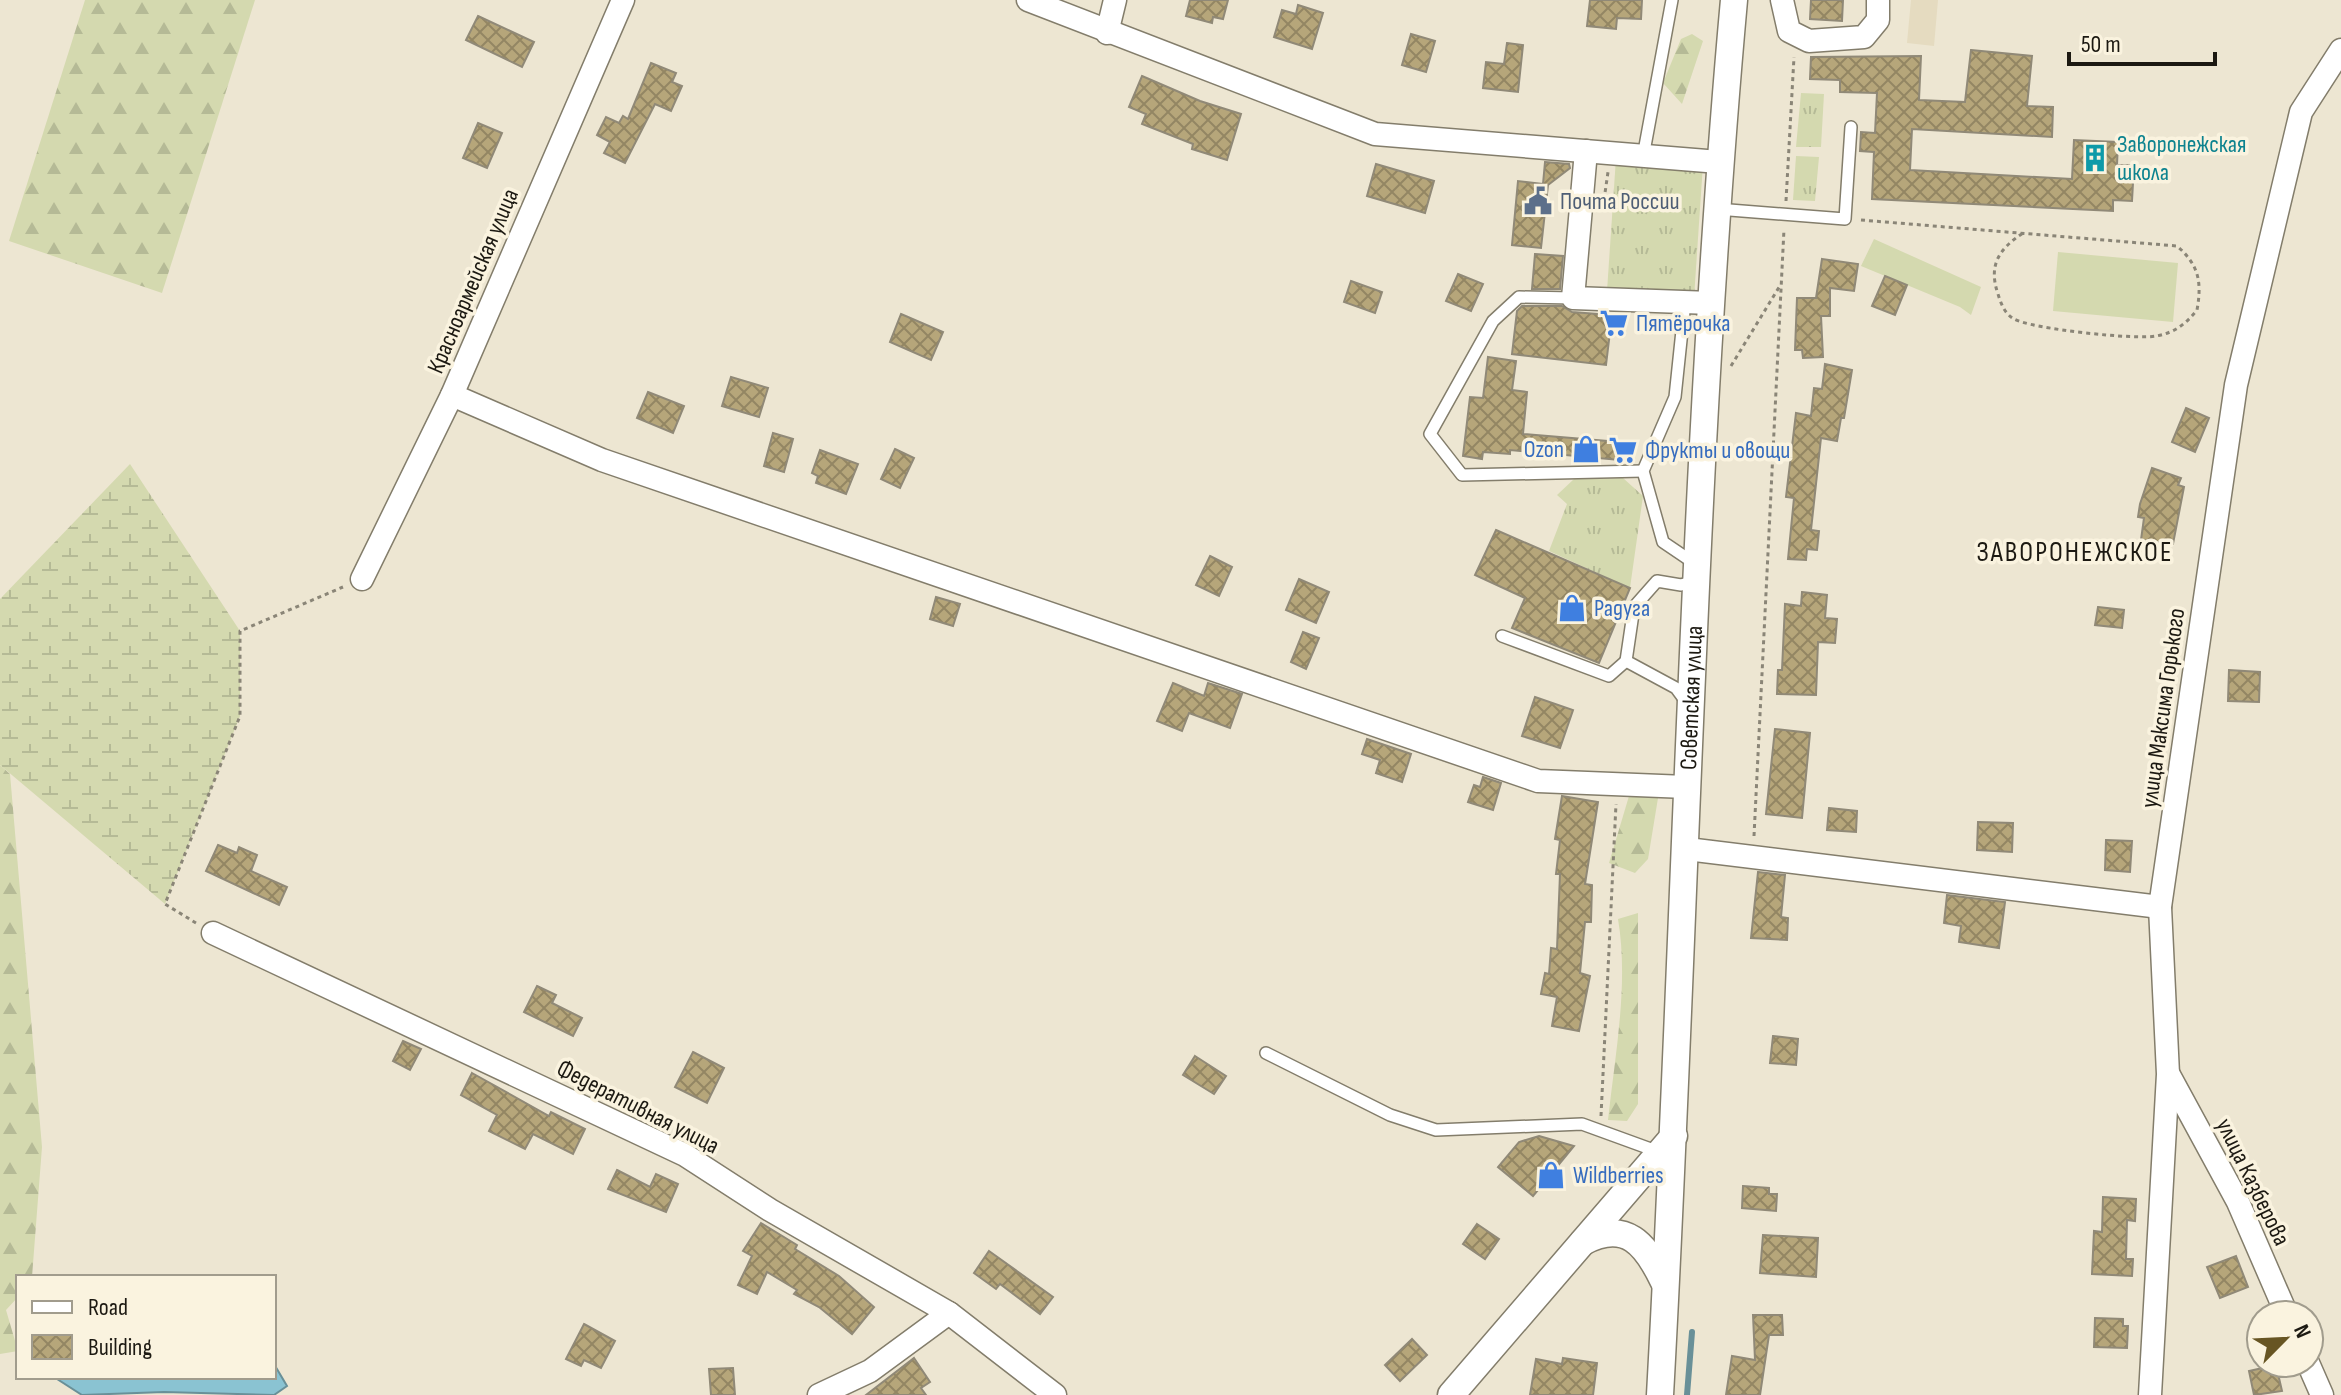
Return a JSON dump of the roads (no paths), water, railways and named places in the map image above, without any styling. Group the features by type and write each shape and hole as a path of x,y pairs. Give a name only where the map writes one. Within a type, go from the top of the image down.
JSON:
{"street":[{"name":"Красноармейская улица","path":"362,579 452,395 623,0"},
{"path":"1028,0 1375,134 1719,162"},
{"path":"1107,33 1115,0"},
{"name":"Советская улица","path":"1660,1395 1666,1287 1667,1144 1687,849 1686,787 1696,573 1719,162 1734,0"},
{"path":"1782,0 1785,25 1795,35 1809,41 1864,37 1878,20 1878,0"},
{"name":"улица Максима Горького","path":"2150,1395 2168,1074 2160,907 2236,385 2301,112 2341,50"},
{"path":"1586,151 1573,298 1711,303"},
{"path":"452,395 602,460 1538,781 1686,787"},
{"path":"1687,849 2160,907"},
{"name":"Федеративная улица","path":"213,933 685,1155 770,1210 949,1313 1055,1395"},
{"name":"улица Казберова","path":"2168,1074 2238,1202 2280,1299"},
{"path":"1451,1395 1667,1144"},
{"path":"1583,1242 1602,1232 1616,1232 1629,1238 1651,1255 1666,1287"},
{"path":"819,1395 870,1371 949,1313"}],"lane":[{"path":"1643,157 1672,0"},
{"path":"1717,209 1845,219 1851,127"},
{"path":"1573,298 1519,297 1493,321 1430,434 1462,475 1643,471"},
{"path":"1502,636 1609,676 1626,661 1634,607 1657,581 1681,585 1696,573 1663,542 1643,471 1675,397 1685,302"},
{"path":"1626,661 1676,688 1690,707"},
{"path":"1266,1053 1390,1115 1436,1130 1582,1124 1600,1131 1667,1144"}],"water":[{"path":"276,1367 287,1386 274,1395 164,1392 82,1395 57,1379 276,1379"}],"waterway":[{"path":"1687,1395 1692,1332"}],"place":[{"name":"Заворонежская школа","path":"2095,158"},
{"name":"Почта России","path":"1538,201"},
{"name":"Пятёрочка","path":"1614,323"},
{"name":"Ozon","path":"1586,449"},
{"name":"Фрукты и овощи","path":"1623,450"},
{"name":"Радуга","path":"1572,608"},
{"name":"Wildberries","path":"1551,1175"}],"district":[{"name":"ЗАВОРОНЕЖСКОЕ","path":"2075,552"}]}
